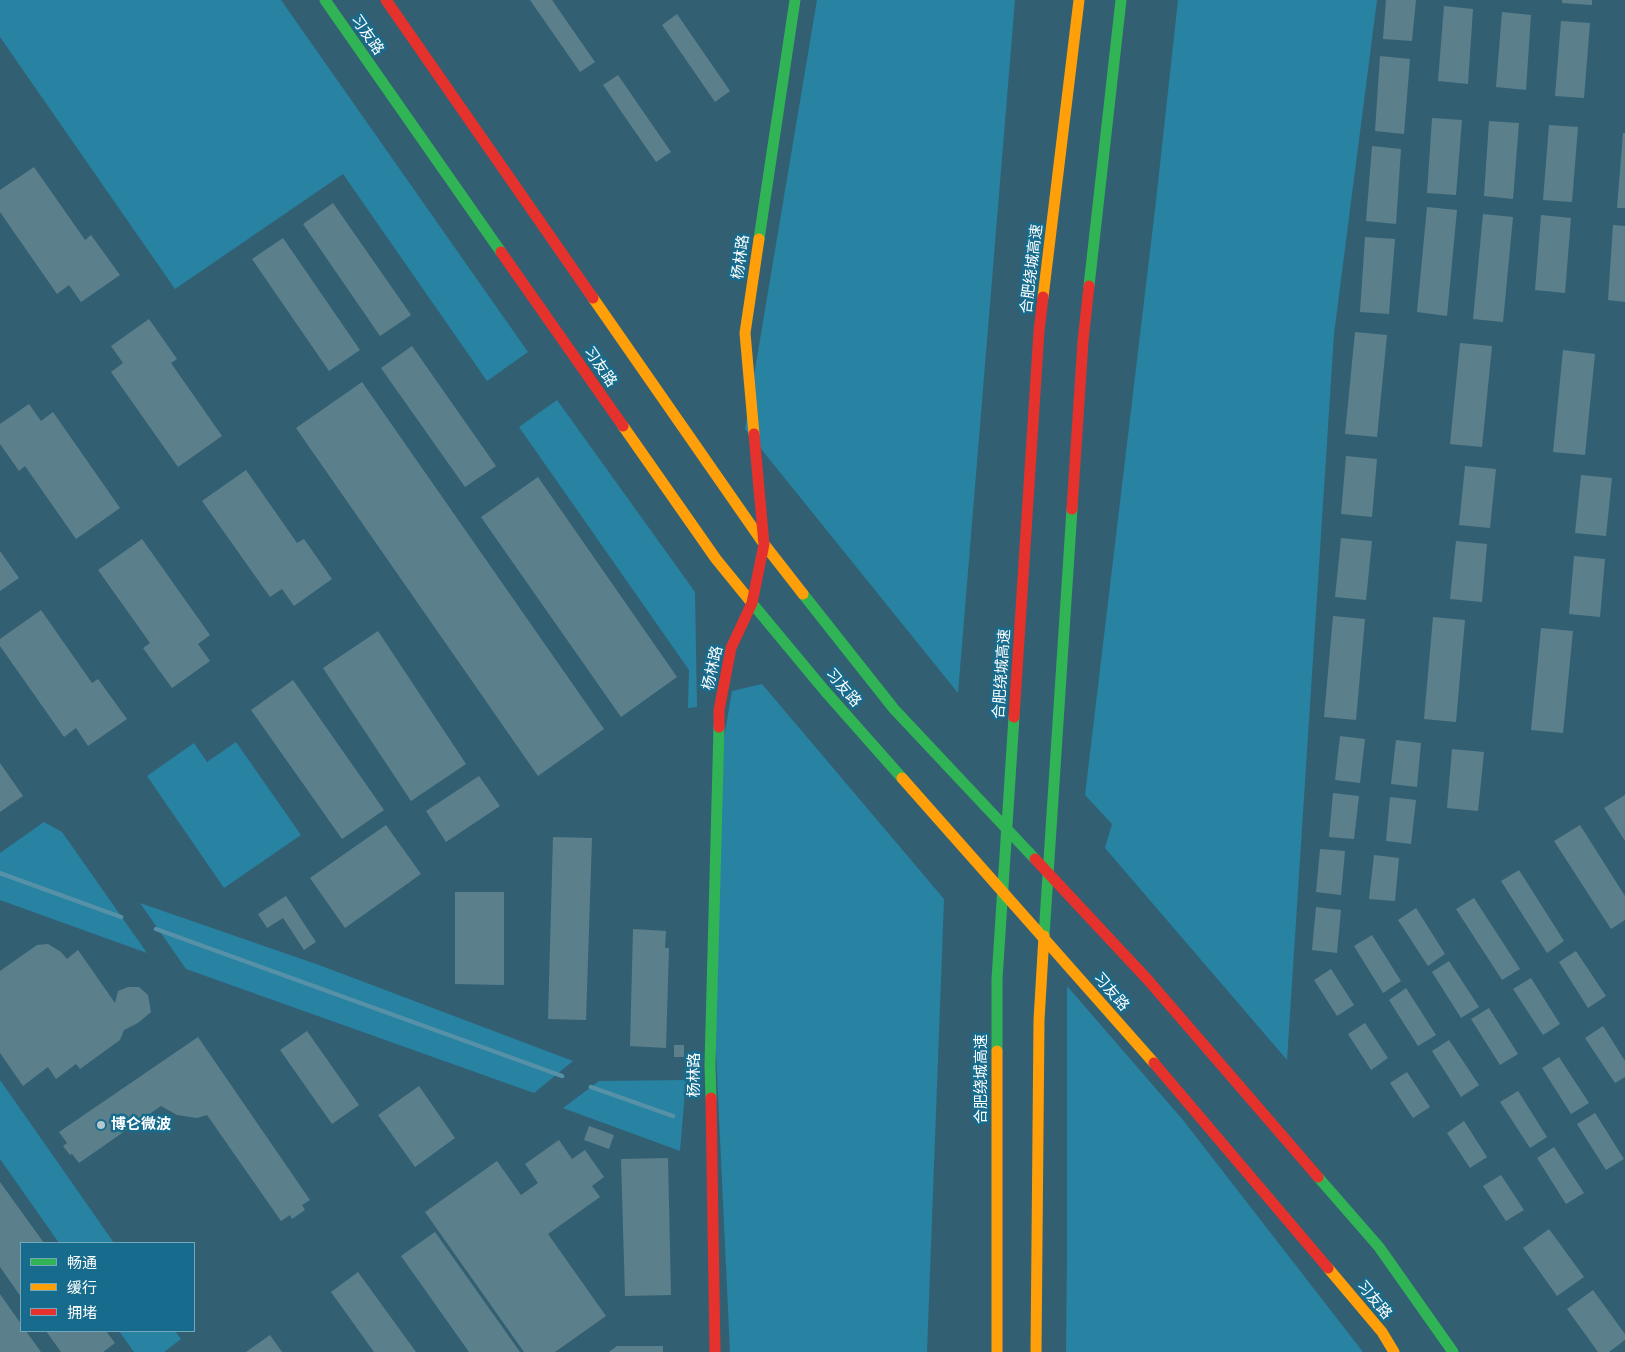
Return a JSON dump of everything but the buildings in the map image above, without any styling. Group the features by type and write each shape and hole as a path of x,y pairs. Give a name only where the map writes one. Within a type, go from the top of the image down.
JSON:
{"main road":[{"name":"习友路","path":"325,0 716,559 825,690 1191,1105 1382,1332 1394,1352"},
{"name":"习友路","path":"386,0 764,544 894,709 1148,980 1372,1240 1453,1352"},
{"name":"杨林路","path":"715,1352 710,1065 719,710 731,648 752,603 764,544 745,333 795,0"},
{"name":"合肥绕城高速","path":"997,1352 997,979 1039,330 1079,0"},
{"path":"1036,1352 1039,1020 1083,342 1121,0"}],"shaded area":[{"path":"0,0 281,0 528,352 487,381 343,174 175,289 0,37"},
{"path":"817,0 1015,0 958,693 745,429"},
{"path":"1178,0 1377,0 1334,334 1287,1060 1105,848 1112,824 1085,795 1156,201"},
{"path":"557,400 695,592 697,707 688,708 689,670 519,427"},
{"path":"762,684 944,899 927,1352 730,1352 714,1010 724,738 732,691"},
{"path":"236,742 301,835 224,888 147,776 194,743 207,762"},
{"path":"44,822 62,832 147,953 0,900 0,853"},
{"path":"140,903 319,965 573,1061 534,1093 186,969"},
{"path":"1067,986 1183,1120 1363,1352 1066,1352"},
{"path":"0,1080 113,1242 58,1242 0,1159"},
{"path":"686,1080 680,1151 563,1108 599,1081"},
{"path":"120,1332 176,1332 181,1339 164,1352 134,1352"}],"waterway":[{"path":"0,873 121,917"},
{"path":"156,929 562,1076"},
{"path":"591,1087 673,1116"}],"traffic: fast":[{"path":"325,0 501,252"},
{"path":"759,239 795,0"},
{"path":"1089,286 1121,0"},
{"path":"1044,936 1072,509"},
{"path":"803,594 894,709 1035,859"},
{"path":"751,602 825,691 902,778"},
{"path":"997,1051 997,979 1014,717"},
{"path":"711,1098 710,1065 719,727"},
{"path":"1318,1177 1379,1247 1453,1352"}],"traffic: slow":[{"path":"1043,297 1079,0"},
{"path":"754,434 745,333 759,239"},
{"path":"593,298 764,544 803,594"},
{"path":"623,426 716,559 751,602"},
{"path":"902,778 1154,1063"},
{"path":"1036,1352 1039,1020 1044,936"},
{"path":"997,1051 997,1352"},
{"path":"1328,1268 1382,1332 1394,1352"}],"traffic: jam":[{"path":"386,0 593,298"},
{"path":"501,252 623,426"},
{"path":"1072,509 1083,341 1089,286"},
{"path":"1014,717 1039,331 1043,297"},
{"path":"719,727 719,710 731,648 752,603 764,544 754,434"},
{"path":"1035,859 1148,980 1318,1177"},
{"path":"1154,1063 1328,1268"},
{"path":"711,1098 715,1352"}],"place":[{"name":"博仑微波","path":"101,1125"}]}
